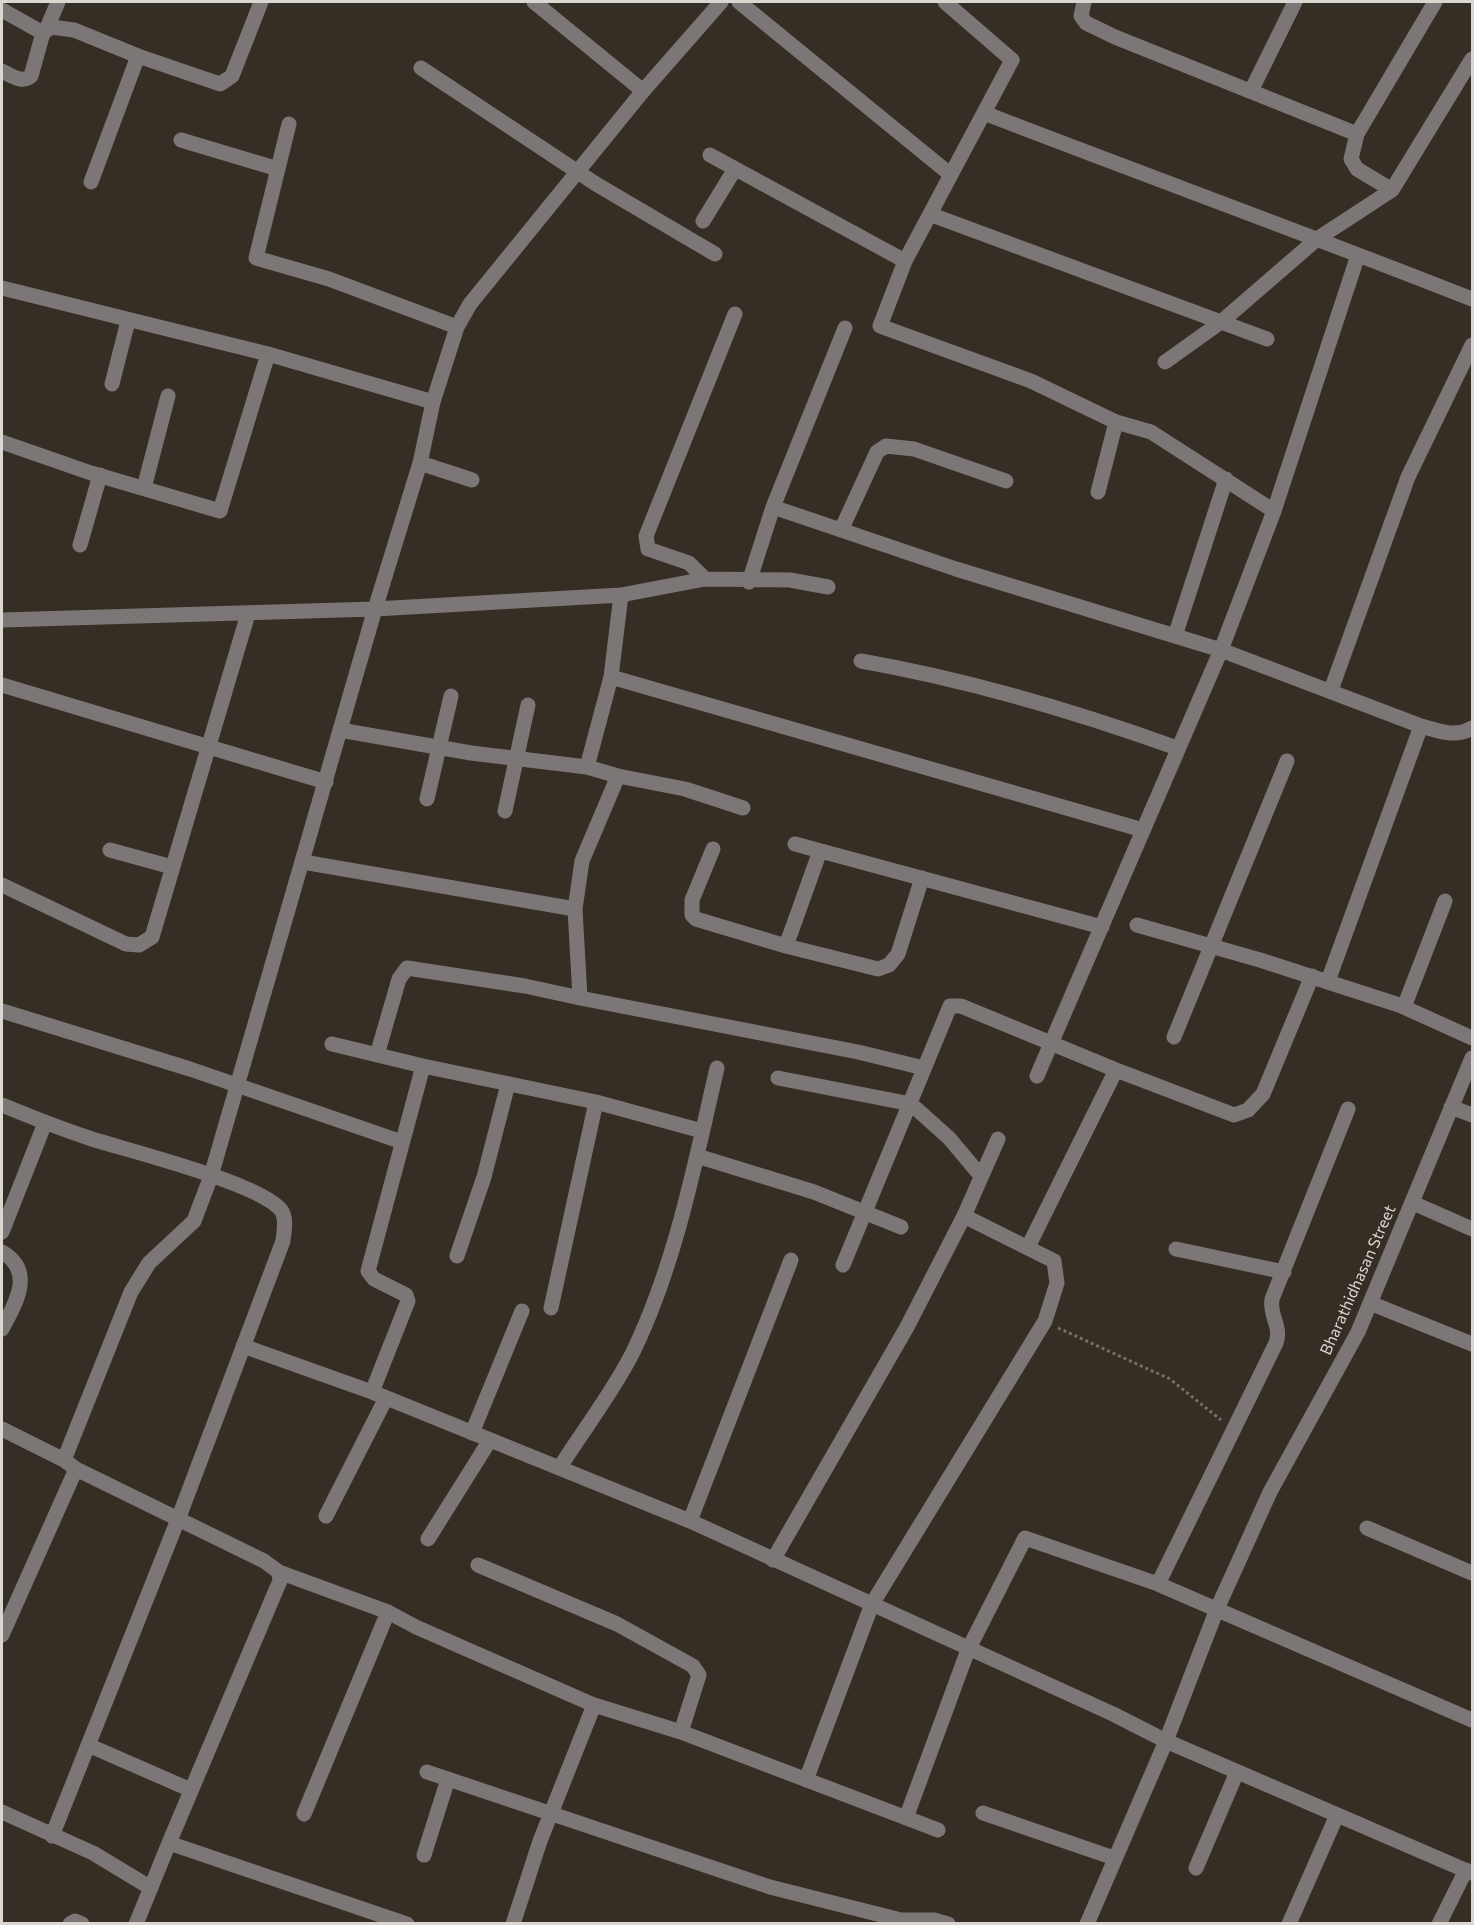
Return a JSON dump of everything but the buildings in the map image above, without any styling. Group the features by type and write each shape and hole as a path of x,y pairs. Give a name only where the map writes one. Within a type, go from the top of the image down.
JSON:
{"street":[{"path":"2,71 22,80 31,76 45,31 58,2"},
{"path":"2,10 45,31 75,30 138,56 220,84 232,76 260,2"},
{"path":"534,2 644,91"},
{"path":"2,1635 70,1464 131,1292 149,1263 194,1221 211,1176 375,609 420,463 434,402 457,327 470,304 577,171 721,2"},
{"path":"739,2 951,175"},
{"path":"945,2 1011,60 932,215 905,261 880,326 1031,381 1116,422 1151,432 1226,478 1274,511"},
{"path":"1084,2 1081,16 1086,23 1115,37 1358,134"},
{"path":"1251,91 1295,2"},
{"path":"1392,190 1361,172 1351,159 1358,134 1435,2"},
{"path":"91,182 138,56"},
{"path":"1165,362 1221,322 1317,239 1392,190 1473,59"},
{"path":"421,68 577,171 715,254"},
{"path":"984,113 1142,174 1280,223 1473,299"},
{"path":"289,124 256,258 328,279 457,327"},
{"path":"181,140 278,169"},
{"path":"710,155 905,261"},
{"path":"703,220 735,169"},
{"path":"932,215 1267,339"},
{"path":"1037,1076 1221,650 1274,511 1358,255"},
{"path":"2,288 268,354 434,402"},
{"path":"705,579 689,563 648,549 646,536 735,314"},
{"path":"112,384 128,321"},
{"path":"749,582 773,507 845,328"},
{"path":"1331,690 1408,477 1473,345"},
{"path":"2,442 100,475 220,511 268,354"},
{"path":"144,488 168,396"},
{"path":"1098,492 1116,422"},
{"path":"842,528 877,452 886,446 914,448 1006,481"},
{"path":"420,463 472,480"},
{"path":"80,545 100,475"},
{"path":"1175,636 1226,478"},
{"path":"773,507 842,528 956,569 1221,650 1421,726 1450,734 1473,728"},
{"path":"2,620 375,609 621,595 705,579 749,582 790,580 828,587"},
{"path":"587,767 611,677 621,595"},
{"path":"2,885 126,945 139,945 152,937 248,614"},
{"path":"861,661 980,686 1079,713 1177,748"},
{"path":"611,677 1143,830"},
{"path":"2,685 326,782"},
{"path":"427,799 451,696"},
{"path":"505,812 528,705"},
{"path":"1328,981 1421,726"},
{"path":"340,730 518,759 587,767 618,776 685,789 743,808"},
{"path":"1174,1037 1287,761"},
{"path":"580,998 575,909 582,861 618,776"},
{"path":"795,844 1102,927"},
{"path":"714,849 692,900 692,915 708,923 786,946 878,969 884,967 898,954 922,878"},
{"path":"110,850 172,867"},
{"path":"786,946 820,851"},
{"path":"303,862 575,909"},
{"path":"1404,1007 1445,901"},
{"path":"1137,925 1328,981 1404,1007 1473,1038"},
{"path":"377,1055 399,979 403,970 407,968 525,986 858,1052 924,1068"},
{"path":"843,1265 950,1006 961,1006 1116,1070 1234,1115 1248,1110 1263,1094 1312,976"},
{"path":"2,1011 238,1086 402,1142"},
{"path":"332,1044 423,1066 596,1102 702,1131"},
{"name":"Bharathidhasan Street","path":"1087,1923 1166,1741 1217,1609 1270,1492 1358,1332 1473,1058"},
{"path":"326,1516 379,1395 408,1301 406,1295 374,1280 368,1271 423,1066"},
{"path":"560,1467 632,1353 663,1277 697,1156 717,1068"},
{"path":"1028,1247 1116,1070"},
{"path":"777,1078 911,1104 949,1138 981,1176"},
{"path":"457,1256 484,1177 508,1084"},
{"path":"551,1308 596,1102"},
{"path":"2,1105 45,1123 240,1186 268,1200 280,1210 284,1217 283,1241 179,1517 52,1836"},
{"path":"1451,1107 1473,1115"},
{"path":"1158,1584 1278,1336 1279,1329 1271,1306 1348,1109"},
{"path":"2,1232 45,1123"},
{"path":"773,1560 907,1327 964,1216 998,1139"},
{"path":"697,1156 814,1192 901,1227"},
{"path":"1413,1203 1473,1229"},
{"path":"806,1780 872,1604 1045,1321 1057,1283 1054,1261 964,1216"},
{"path":"1176,1249 1284,1272"},
{"path":"2,1252 13,1258 21,1272 16,1302 2,1329"},
{"path":"690,1521 791,1260"},
{"path":"1370,1303 1473,1344"},
{"path":"472,1433 522,1311"},
{"path":"243,1346 379,1395 690,1521 968,1650 1102,1709 1166,1741 1469,1872 1439,1923"},
{"path":"2,1429 179,1517 264,1561 279,1572 388,1612 594,1705 681,1732 938,1830"},
{"path":"429,1539 490,1440"},
{"path":"1367,1528 1473,1573"},
{"path":"906,1818 968,1650 1025,1538 1158,1584 1473,1720"},
{"path":"478,1565 617,1624 693,1666 699,1675 681,1732"},
{"path":"136,1923 280,1581 279,1572"},
{"path":"304,1814 388,1612"},
{"path":"513,1923 552,1812 594,1705"},
{"path":"88,1745 191,1790"},
{"path":"427,1772 552,1812 770,1887 901,1920 934,1920 948,1923"},
{"path":"1196,1868 1237,1772"},
{"path":"424,1855 448,1779"},
{"path":"2,1812 93,1853 151,1888"},
{"path":"983,1813 1114,1858"},
{"path":"1289,1923 1337,1815"},
{"path":"169,1843 407,1923"},
{"path":"70,1923 75,1921 82,1923"}],"path":[{"path":"1045,1321 1170,1378 1208,1412 1234,1430"}]}
